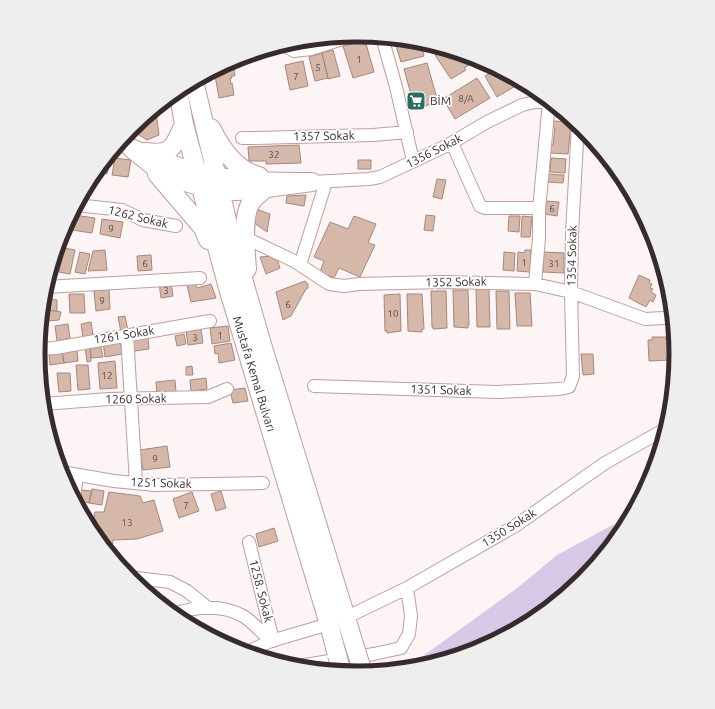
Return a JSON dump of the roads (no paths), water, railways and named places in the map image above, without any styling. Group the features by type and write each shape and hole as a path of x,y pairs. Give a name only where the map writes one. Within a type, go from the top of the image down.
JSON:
{"highway":[{"name":"Mustafa Kemal Bulvarı","path":"196,87 232,241 361,667"},
{"name":"Mustafa Kemal Bulvarı","path":"179,98 184,124 228,288 340,666"},
{"path":"201,108 222,148 236,165 254,175 283,182"},
{"path":"131,148 148,153 166,152 174,146 184,124"},
{"path":"131,148 162,173 175,179 199,180 218,184 266,188 319,182"},
{"path":"131,148 155,172 203,228 228,288"},
{"path":"218,184 266,181 319,182"},
{"path":"251,306 246,256 248,210 252,201 266,188"}],"street":[{"path":"291,49 294,51 311,49 327,44"},
{"path":"384,44 396,87 413,161"},
{"name":"1356 Sokak","path":"319,182 380,177 452,143 487,122 522,105 542,103"},
{"path":"536,284 539,210 549,108"},
{"name":"1357 Sokak","path":"242,138 372,135 407,132"},
{"name":"1354 Sokak","path":"569,387 573,376 571,292 572,234 577,133"},
{"path":"452,143 480,206 486,208 533,208 539,210"},
{"path":"300,266 319,182"},
{"name":"1262 Sokak","path":"83,205 122,210 143,220 176,226"},
{"name":"1352 Sokak","path":"246,238 300,266 330,284 344,286 359,284 443,282 536,284 571,292 645,319 667,317"},
{"path":"53,287 200,278"},
{"name":"1261 Sokak","path":"45,349 210,321"},
{"path":"127,335 136,483"},
{"name":"1351 Sokak","path":"314,386 497,392 560,389 569,387"},
{"name":"1260 Sokak","path":"49,404 132,398 208,397 227,389"},
{"name":"1350 Sokak","path":"345,618 407,588 515,526 605,463 660,433"},
{"name":"1251 Sokak","path":"69,474 155,485 263,482"},
{"path":"75,489 77,476"},
{"name":"1258. Sokak","path":"249,542 272,641"},
{"path":"140,578 170,582 187,591 208,608"},
{"path":"314,664 401,648 409,634 411,616 407,588"},
{"path":"181,612 219,608 243,616 272,641"},
{"path":"254,649 272,641 329,624"}],"place":[{"name":"BİM","path":"416,101"}]}
